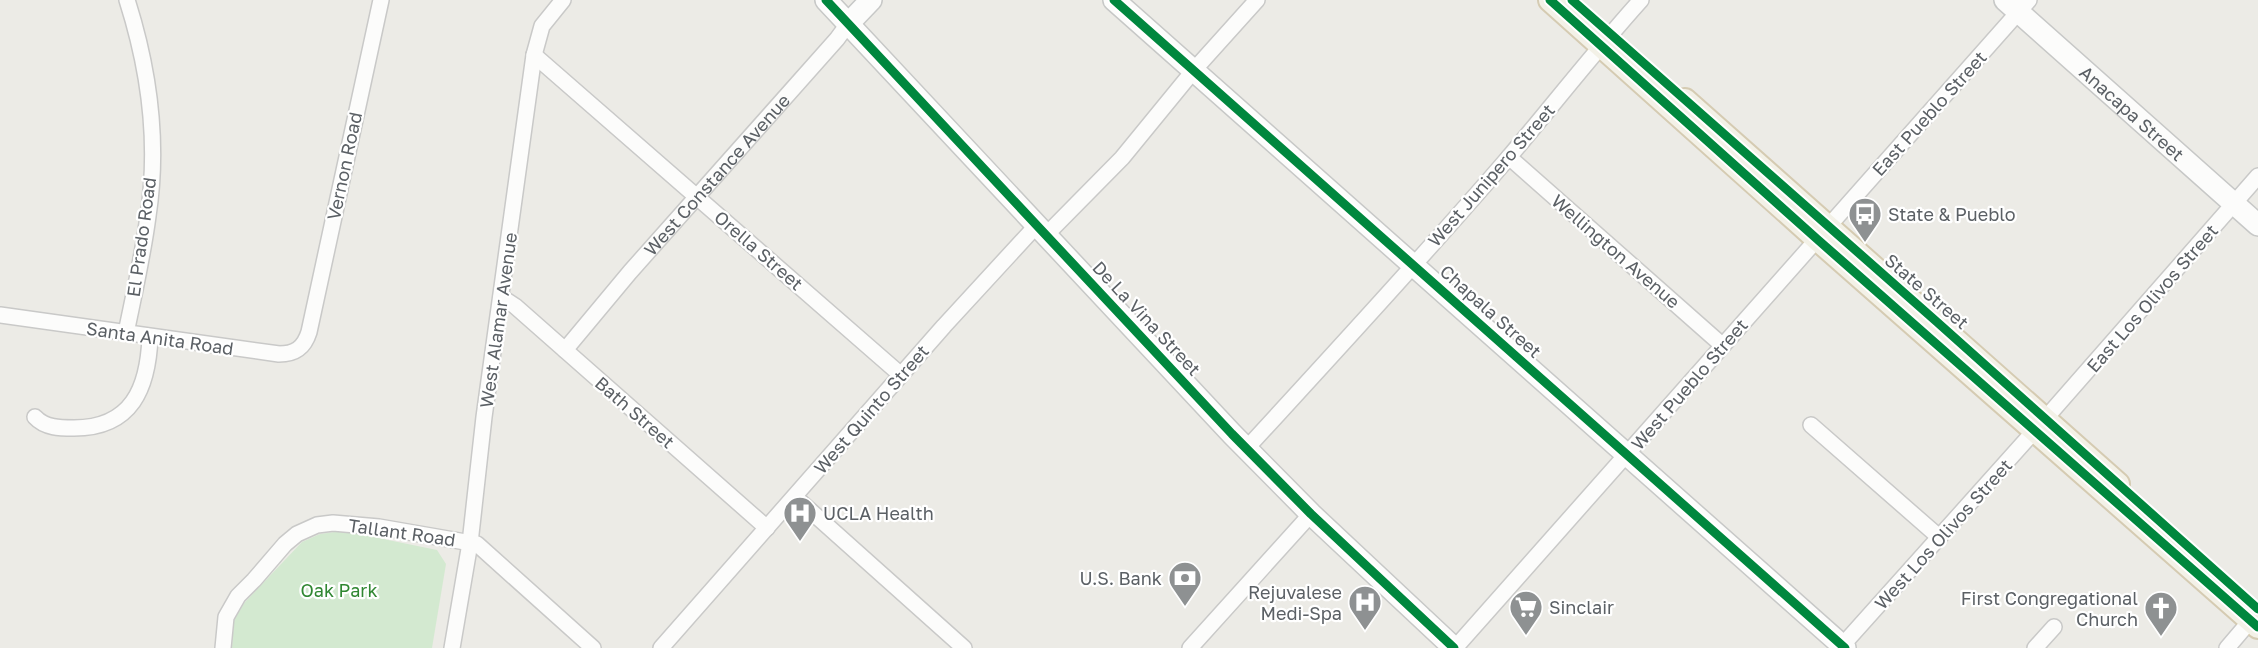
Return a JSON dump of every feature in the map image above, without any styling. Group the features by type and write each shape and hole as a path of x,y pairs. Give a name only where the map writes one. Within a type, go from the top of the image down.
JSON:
{"main road":[{"name":"State Street","path":"1550,0 1606,39 2256,617"},
{"name":"State Street","path":"1572,0 1606,39"}],"street":[{"name":"El Prado Road","path":"126,333 148,215 152,167 147,81 140,43 127,0"},
{"name":"Vernon Road","path":"309,332 381,0"},
{"name":"West Alamar Avenue","path":"452,648 470,543 484,417 534,55 542,26 563,0"},
{"name":"De La Vina Street","path":"826,0 1247,448 1446,646"},
{"name":"West Constance Avenue","path":"565,350 630,272 871,0"},
{"name":"Chapala Street","path":"1114,0 1628,454 1842,647"},
{"name":"West Quinto Street","path":"661,648 969,297 1122,158 1194,70 1257,0"},
{"name":"West Junipero Street","path":"1247,448 1509,157 1641,0"},
{"name":"Anacapa Street","path":"2018,4 2258,225"},
{"name":"East Pueblo Street","path":"1822,232 2018,4"},
{"name":"Orella Street","path":"534,55 901,375"},
{"name":"Wellington Avenue","path":"1509,157 1722,345"},
{"name":"East Los Olivos Street","path":"2040,425 2258,176"},
{"name":"West Pueblo Street","path":"1446,646 1628,454 1822,232"},
{"name":"Bath Street","path":"501,297 515,306 767,528"},
{"name":"Santa Anita Road","path":"0,315 287,354 293,353 303,345 309,332"},
{"path":"35,417 40,422 56,428 87,428 110,422 123,414 136,397 145,378 150,337"},
{"path":"1811,425 1939,537"},
{"name":"West Los Olivos Street","path":"1842,647 2040,425"},
{"path":"795,497 964,648"},
{"path":"1190,648 1311,514"},
{"name":"Tallant Road","path":"223,648 225,617 233,602 285,544 317,525 350,523 470,543"},
{"path":"470,543 483,548 593,648"},
{"path":"2227,648 2256,617"},
{"path":"2036,648 2054,627"}],"green space":[{"name":"Oak Park","path":"349,532 437,550 446,564 432,648 232,648 234,620 245,602 302,542 320,534"}],"cycle path":[{"path":"826,0 1232,434 1311,514 1454,648"},
{"path":"1114,0 1845,648"},
{"path":"1550,0 1817,239 2258,627"},
{"path":"1572,0 2258,609"}],"place":[{"name":"State & Pueblo","path":"1865,243"},
{"name":"UCLA Health","path":"800,542"},
{"name":"U.S. Bank","path":"1185,607"},
{"name":"Rejuvalese Medi-Spa","path":"1365,631"},
{"name":"Sinclair","path":"1526,636"},
{"name":"First Congregational Church","path":"2161,637"}]}
